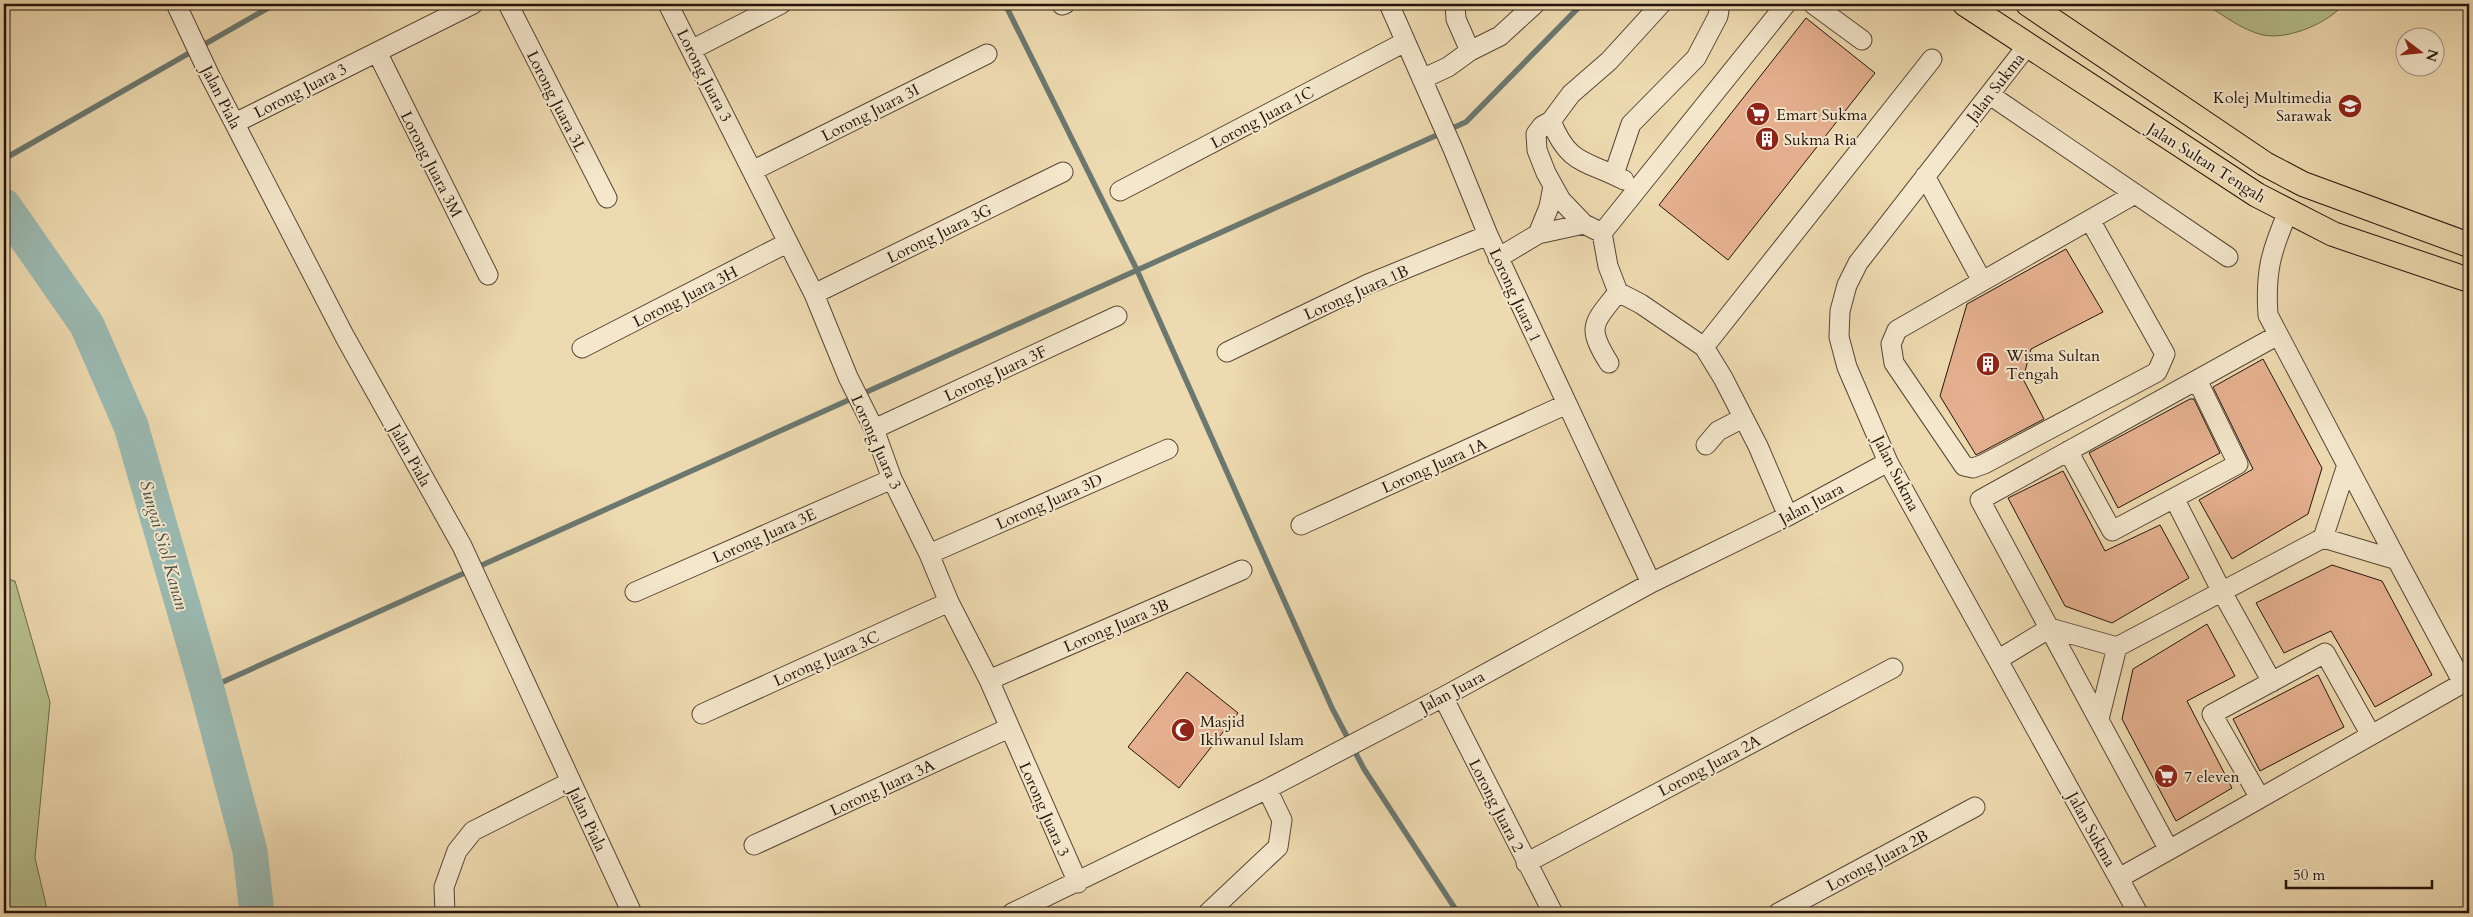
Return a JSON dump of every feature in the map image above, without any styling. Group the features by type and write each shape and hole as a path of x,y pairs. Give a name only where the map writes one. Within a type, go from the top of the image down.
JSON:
{"main road":[{"name":"Jalan Sultan Tengah","path":"1965,4 2226,176 2288,212 2333,234 2469,280"},
{"name":"Jalan Sultan Tengah","path":"2028,4 2265,164 2303,184 2469,245"}],"street":[{"name":"Jalan Piala","path":"176,4 186,21 209,74 345,337 462,546 632,913"},
{"name":"Lorong Juara 3","path":"235,123 473,4"},
{"name":"Lorong Juara 3L","path":"508,4 607,198"},
{"name":"Lorong Juara 3","path":"668,4 693,49 814,294 848,377 874,429 892,478 929,554 949,602 989,680 1078,883"},
{"path":"693,49 781,4"},
{"name":"Lorong Juara 1","path":"1389,4 1453,149 1498,258 1651,583"},
{"path":"1455,4 1456,19 1470,51"},
{"path":"1422,79 1448,67 1470,51 1500,36 1535,4"},
{"path":"1602,233 1584,224 1561,200 1537,150 1536,134 1542,126 1551,121 1571,94 1609,61 1661,4"},
{"path":"1614,174 1631,124 1696,58 1718,16 1720,4"},
{"path":"1786,4 1637,186 1602,233 1608,266 1618,292 1641,304 1704,346 1744,418 1788,516"},
{"path":"1813,4 1862,40"},
{"name":"Lorong Juara 1C","path":"1120,191 1406,42"},
{"name":"Jalan Sukma","path":"2027,46 1858,263 1847,286 1840,311 1839,337 1848,367 1888,462 1999,659 2138,913"},
{"name":"Lorong Juara 3M","path":"377,52 488,275"},
{"name":"Lorong Juara 3I","path":"752,171 987,54"},
{"path":"1704,346 1932,59"},
{"path":"1990,95 2228,256"},
{"path":"1551,121 1560,142 1574,157 1637,186"},
{"name":"Lorong Juara 3G","path":"814,294 1063,172"},
{"path":"1924,176 1982,281"},
{"path":"1538,234 1553,186"},
{"path":"2090,220 2165,354 2158,372 1973,468 1964,466 1958,460 1894,362 1891,344 1897,330 2135,194"},
{"path":"2119,878 2463,682 2268,315 2267,280 2269,262 2288,212"},
{"path":"1498,258 1538,234 1584,224"},
{"name":"Lorong Juara 1B","path":"1227,352 1368,284 1488,235"},
{"name":"Lorong Juara 3H","path":"582,348 788,243"},
{"path":"1609,362 1595,340 1596,321 1618,292"},
{"name":"Lorong Juara 3F","path":"874,429 1117,316"},
{"path":"2169,850 1980,500 2278,335"},
{"path":"2068,451 2112,531 2238,464 2197,380"},
{"name":"Lorong Juara 1A","path":"1301,525 1566,404"},
{"path":"1706,445 1718,431 1744,418"},
{"name":"Lorong Juara 3D","path":"929,554 1168,449"},
{"name":"Jalan Juara","path":"1012,913 1078,883 1267,789 1443,697 1651,583 1788,516 1888,462"},
{"path":"1999,659 2050,628 2117,647 2323,538 2347,465"},
{"name":"Lorong Juara 3E","path":"636,592 892,478"},
{"path":"2174,498 2222,592 2272,682"},
{"path":"2323,538 2397,560"},
{"name":"Lorong Juara 3B","path":"989,680 1242,570"},
{"name":"Lorong Juara 3C","path":"702,714 949,602"},
{"path":"2099,718 2117,647"},
{"path":"2260,798 2212,714 2325,654 2371,735"},
{"name":"Lorong Juara 2A","path":"1526,863 1893,668"},
{"name":"Lorong Juara 2","path":"1443,697 1553,913"},
{"name":"Lorong Juara 3A","path":"754,845 1009,728"},
{"path":"445,913 444,887 456,851 473,831 570,782"},
{"path":"1208,913 1278,847 1282,820 1267,789"},
{"name":"Lorong Juara 2B","path":"1778,913 1975,807"}],"green space":[{"path":"2205,4 2344,4 2328,18 2307,28 2284,35 2273,36 2248,30"},
{"path":"4,578 15,581 50,702 35,858 48,913 4,913"}],"building":[{"name":"Sukma Ria","path":"1806,18 1875,73 1728,260 1659,205"},
{"name":"Wisma Sultan Tengah","path":"2066,249 2103,312 2031,349 2023,379 2044,419 1976,455 1940,396 1967,304"},
{"path":"2263,359 2322,468 2308,514 2232,559 2199,500 2253,469 2213,387"},
{"path":"2190,399 2194,399 2220,453 2118,508 2089,453"},
{"path":"2063,471 2105,551 2160,525 2189,578 2112,623 2065,606 2008,498"},
{"path":"2332,565 2382,581 2432,675 2375,707 2331,631 2284,653 2256,603"},
{"path":"2207,624 2235,676 2187,701 2232,788 2176,821 2122,719 2133,669"},
{"name":"Masjid Ikhwanul Islam","path":"1187,672 1238,713 1179,788 1128,747"},
{"path":"2318,675 2344,727 2260,771 2233,719"}],"waterway":[{"path":"4,159 275,4"},
{"path":"1005,4 1137,270 1332,708 1364,769 1458,913"},
{"path":"207,689 1466,122 1582,4"},
{"name":"Sungai Siol Kanan","path":"4,206 87,325 131,426 207,689 250,851 257,913"}],"place":[{"name":"Kolej Multimedia Sarawak","path":"2350,106"},
{"name":"Emart Sukma","path":"1758,114"},
{"name":"Sukma Ria","path":"1767,139"},
{"name":"Wisma Sultan Tengah","path":"1988,364"},
{"name":"Masjid Ikhwanul Islam","path":"1183,730"},
{"name":"7 eleven","path":"2166,776"}]}
